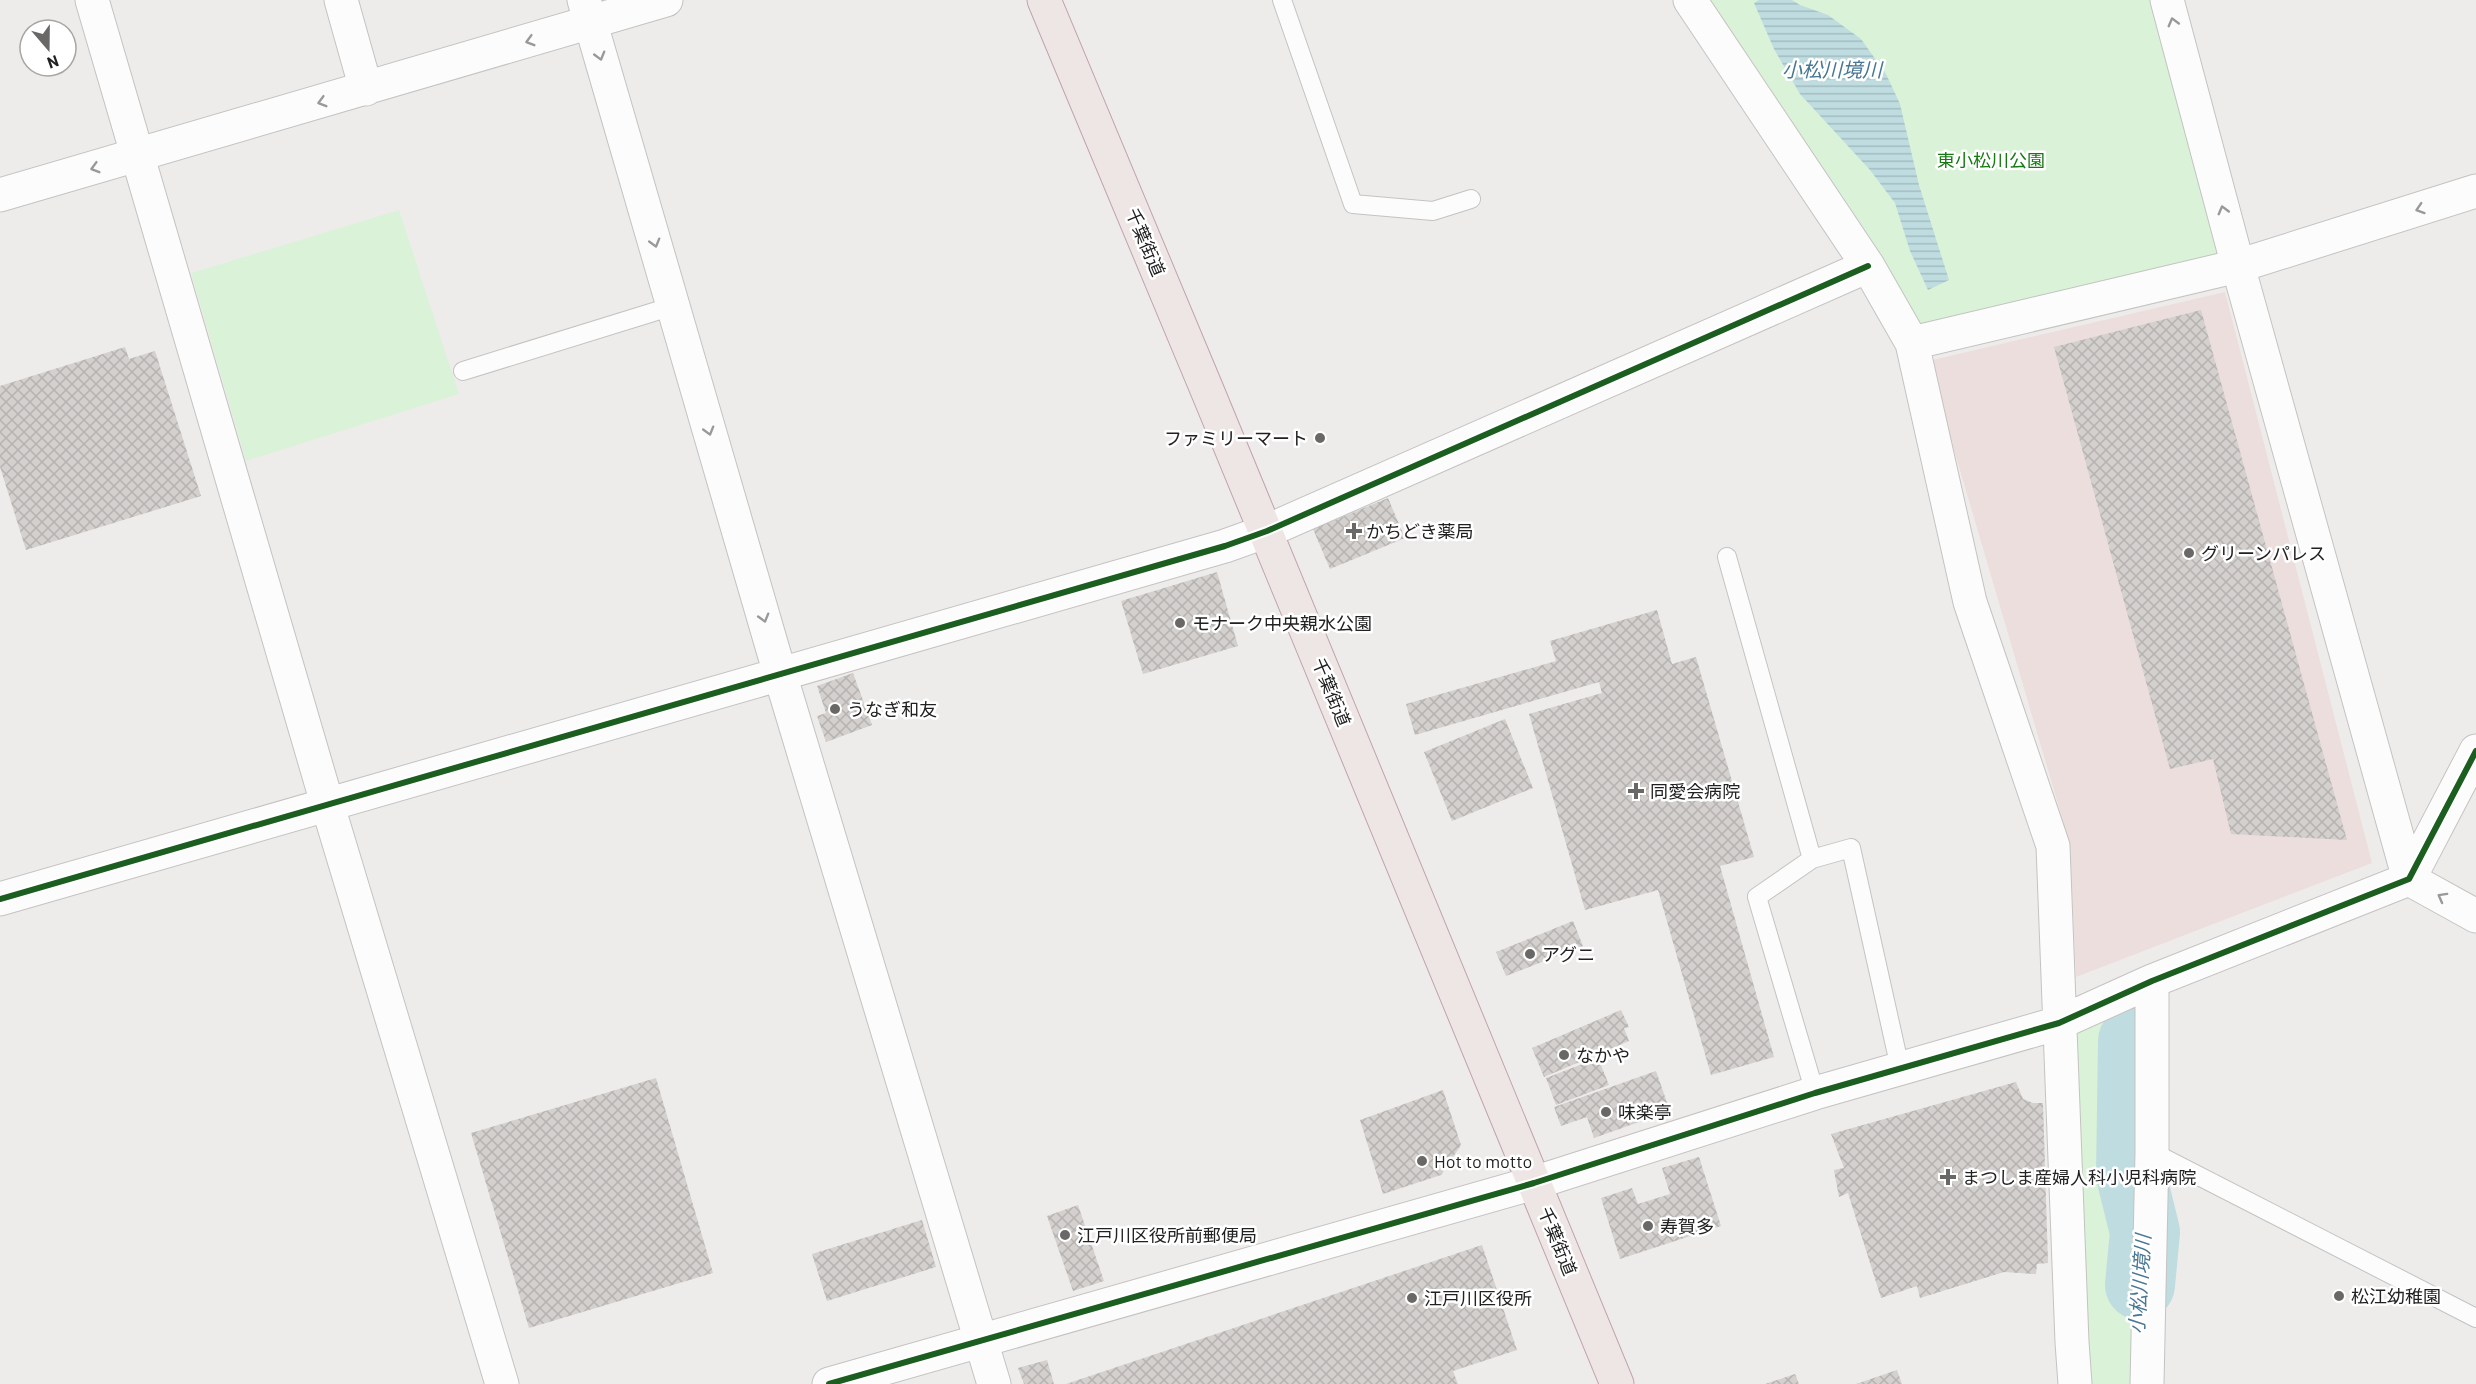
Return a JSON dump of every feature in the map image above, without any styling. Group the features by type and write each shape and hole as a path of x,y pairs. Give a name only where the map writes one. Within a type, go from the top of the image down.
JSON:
{"highway":[{"name":"千葉街道","path":"1044,0 1267,531 1397,854 1617,1384"}],"street":[{"path":"92,0 327,803 501,1384"},
{"path":"341,0 366,89"},
{"path":"0,195 366,89 587,12 666,0"},
{"path":"1690,0 1868,266 1912,343 1970,602 2053,846 2075,1384"},
{"path":"2167,0 2238,267 2409,879 2476,916"},
{"path":"587,12 780,674 994,1384"},
{"path":"1912,343 2238,267 2476,191"},
{"path":"0,899 1225,546 1267,531 1868,266"},
{"path":"829,1384 1534,1183 1815,1093 2059,1023 2152,981 2409,879 2476,751"},
{"path":"2147,1384 2152,1152 2152,981"}],"lane":[{"path":"1282,0 1353,204 1433,211 1471,199"},
{"path":"463,371 673,306"},
{"path":"1727,557 1812,859"},
{"path":"1815,1093 1757,897 1812,859 1851,848 1900,1068"},
{"path":"2152,1152 2476,1318"}],"shaded area":[{"path":"2225,292 2372,863 2076,977 2070,845 1928,361"}],"green space":[{"name":"東小松川公園","path":"1691,0 2167,0 2238,266 1912,343"},
{"path":"399,210 459,394 246,461 191,273"},
{"path":"2140,994 2141,1384 2087,1384 2068,1028"}],"water":[{"name":"小松川境川","path":"1759,0 1792,0 1828,15 1861,39 1886,74 1900,104 1919,185 1949,280 1928,290 1910,251 1895,203 1870,170 1800,94 1774,49 1754,3"}],"building":[{"name":"グリーンパレス","path":"2201,310 2347,840 2231,834 2213,759 2170,769 2054,347"},
{"path":"125,347 129,359 155,351 201,496 26,550 0,467 0,386"},
{"path":"1388,498 1405,538 1330,569 1313,529"},
{"name":"モナーク中央親水公園","path":"1217,572 1238,646 1143,674 1121,601"},
{"path":"1657,610 1672,664 1696,657 1754,857 1720,866 1774,1057 1711,1075 1658,890 1585,910 1529,714 1602,693 1599,682 1415,735 1406,704 1556,661 1550,641"},
{"path":"853,673 872,725 826,742 817,716 826,713 817,686"},
{"path":"1505,719 1533,788 1452,821 1424,752"},
{"path":"1573,921 1583,946 1506,976 1496,952"},
{"path":"1621,1010 1629,1027 1624,1028 1629,1041 1544,1077 1532,1048"},
{"path":"1598,1058 1609,1085 1556,1105 1546,1078"},
{"path":"1656,1071 1670,1111 1594,1138 1587,1117 1561,1126 1554,1107"},
{"path":"656,1078 713,1273 529,1328 471,1133"},
{"path":"2016,1082 2023,1099 2033,1103 2043,1103 2048,1263 2037,1264 2036,1274 2004,1272 1920,1298 1917,1286 1881,1298 1848,1193 1839,1197 1834,1170 1844,1168 1831,1134"},
{"path":"1443,1090 1461,1145 1441,1175 1383,1194 1360,1120"},
{"path":"1699,1157 1721,1226 1620,1259 1601,1198 1632,1188 1638,1204 1670,1194 1662,1168"},
{"path":"1078,1205 1104,1281 1073,1291 1047,1216"},
{"path":"922,1220 936,1267 827,1301 812,1254"},
{"name":"江戸川区役所","path":"1482,1245 1517,1350 1453,1371 1458,1384 1066,1384"},
{"path":"1047,1360 1054,1384 1024,1384 1018,1368"},
{"path":"1897,1370 1902,1384 1856,1384"},
{"path":"1795,1374 1799,1384 1765,1384"}],"waterway":[{"name":"小松川境川","path":"2133,1041 2131,1175 2145,1232 2140,1285"}],"cycle path":[{"path":"0,899 1225,546 1267,531 1868,266"},
{"path":"829,1384 1534,1183 1815,1093 2059,1023 2152,981 2409,879 2476,751"}],"place":[{"name":"ファミリーマート","path":"1320,438"},
{"name":"かちどき薬局","path":"1354,531"},
{"name":"グリーンパレス","path":"2189,553"},
{"name":"モナーク中央親水公園","path":"1180,623"},
{"name":"うなぎ和友","path":"835,709"},
{"name":"同愛会病院","path":"1636,791"},
{"name":"アグニ","path":"1530,954"},
{"name":"なかや","path":"1564,1055"},
{"name":"味楽亭","path":"1606,1112"},
{"name":"Hot to motto","path":"1422,1161"},
{"name":"まつしま産婦人科小児科病院","path":"1948,1177"},
{"name":"寿賀多","path":"1648,1226"},
{"name":"江戸川区役所前郵便局","path":"1065,1235"},
{"name":"松江幼稚園","path":"2339,1296"},
{"name":"江戸川区役所","path":"1412,1298"}]}
